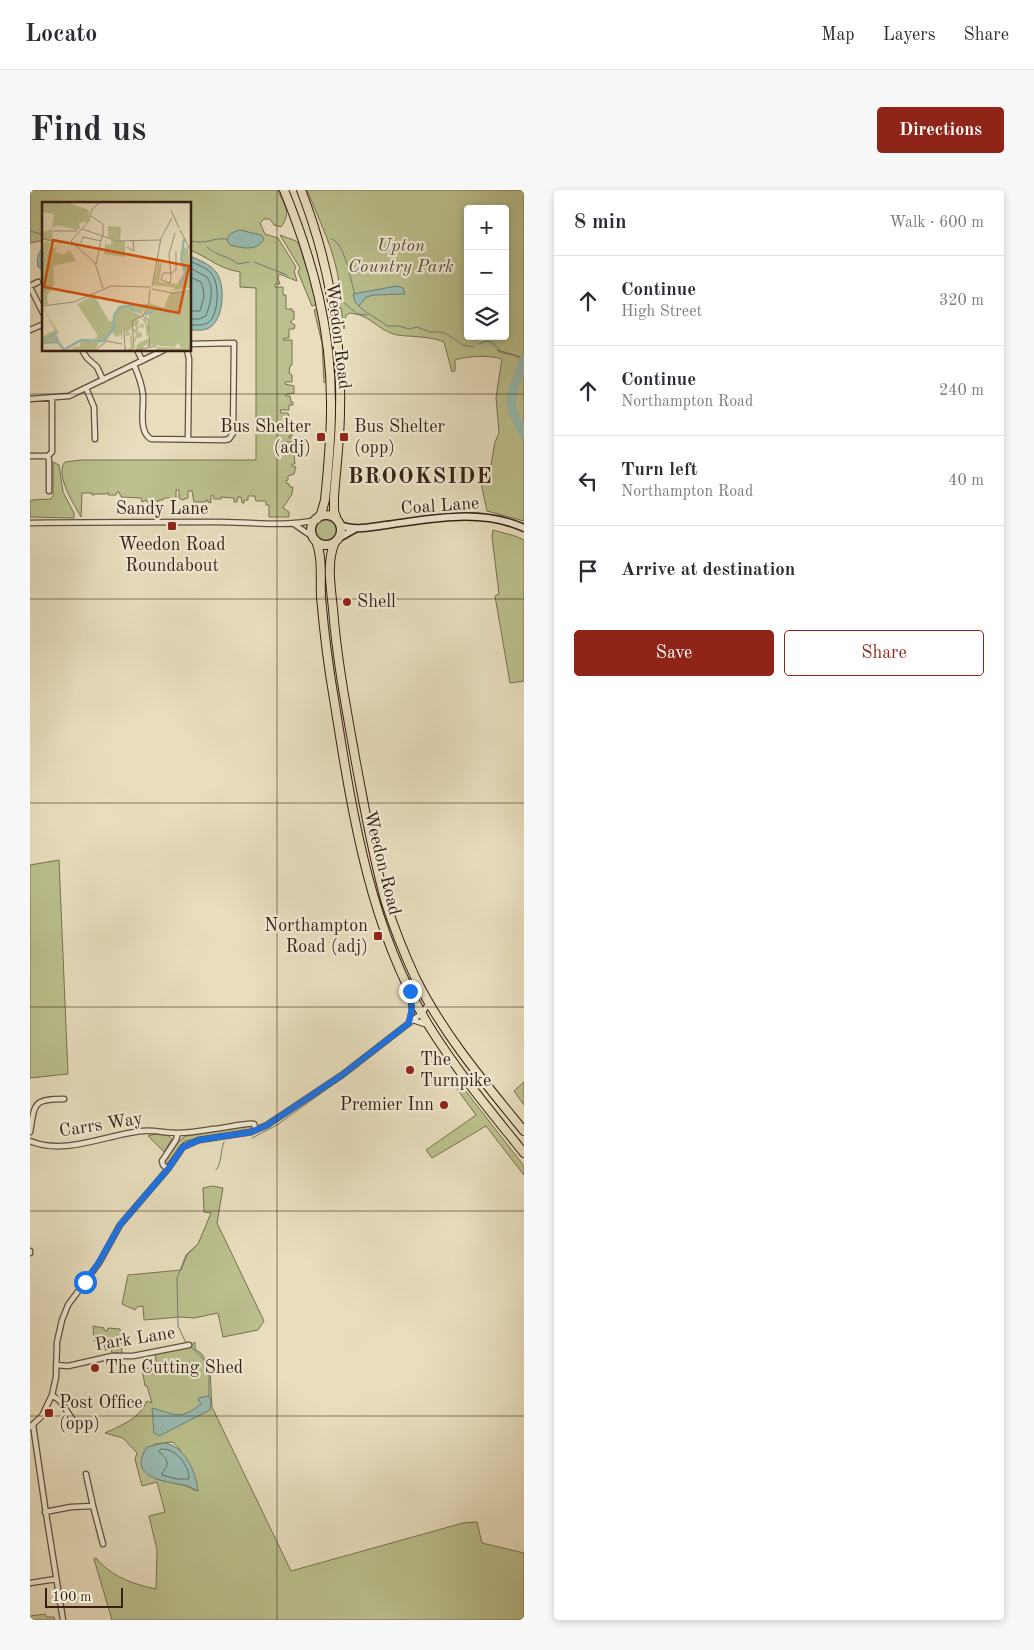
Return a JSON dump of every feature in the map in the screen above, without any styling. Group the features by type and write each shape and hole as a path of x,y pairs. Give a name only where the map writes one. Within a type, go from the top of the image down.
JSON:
{"highway":[{"name":"Weedon Road","path":"284,190 315,275 330,360 331,410 326,491 324,507 316,520"},
{"name":"Weedon Road","path":"301,190 326,271 337,335 340,410 334,504 339,522"},
{"path":"326,516 339,522 341,529 337,540 326,545 315,539 312,527 316,520 326,516"},
{"name":"Weedon Road","path":"315,539 319,548 325,640 355,823 382,924 410,991 429,1026 450,1058 524,1153"},
{"name":"Weedon Road","path":"337,540 330,559 334,629 340,675 379,877 389,911 404,952 429,1003 457,1047 524,1131"}],"street":[{"path":"38,282 30,287 42,311"},
{"path":"30,330 42,325"},
{"path":"134,364 143,394 143,430 146,436 151,439 229,439 233,433 234,343 191,344"},
{"path":"83,351 97,367 103,380"},
{"path":"138,351 142,360"},
{"path":"30,399 52,399 68,396 162,351"},
{"path":"187,351 189,359 188,439"},
{"path":"86,388 94,408 95,439"},
{"path":"30,456 48,456 52,452 52,399"},
{"path":"48,456 49,491"},
{"name":"Coal Lane","path":"337,540 356,529 448,517 499,519 524,528"},
{"path":"294,524 316,520"},
{"name":"Sandy Lane","path":"30,523 212,522 294,524"},
{"name":"Coal Lane","path":"339,522 356,529"},
{"path":"294,524 315,539"},
{"path":"410,991 411,1021"},
{"path":"63,1620 32,1426 45,1411 52,1395 56,1377 60,1327 68,1305 99,1262 120,1225 168,1169 183,1147 191,1143 256,1130 283,1116 320,1091 422,1013 429,1003"},
{"path":"411,1021 429,1026"},
{"path":"30,1132 33,1111 38,1104 47,1099 64,1099"},
{"name":"Carrs Way","path":"30,1140 38,1144 57,1146 135,1132 178,1133 236,1127 250,1123 254,1124 256,1130"},
{"path":"168,1169 163,1165 162,1161 176,1140 178,1133"},
{"name":"Park Lane","path":"56,1365 68,1366 112,1356 133,1356 189,1344"},
{"path":"52,1395 60,1401 77,1426"},
{"path":"30,1448 37,1452"},
{"path":"86,1474 104,1544"},
{"path":"45,1512 71,1507 93,1506"},
{"path":"30,1583 56,1579"}],"green space":[{"path":"30,190 278,190 286,208 284,222 281,227 274,225 270,219 264,219 260,223 265,234 278,238 296,267 294,271 297,281 279,274 280,284 275,284 275,287 283,287 283,295 286,295 286,309 294,311 294,319 290,322 295,325 294,329 289,329 289,338 284,338 283,340 292,340 292,365 290,366 289,373 292,375 292,382 285,382 285,384 294,386 294,393 286,394 286,396 290,396 293,405 289,405 289,410 280,410 281,413 288,413 290,422 277,423 277,426 291,428 292,436 289,436 289,438 294,438 294,442 286,442 286,444 294,444 295,450 282,453 294,454 295,464 292,464 292,466 296,467 294,474 288,476 286,481 290,487 293,487 292,494 283,508 289,512 289,517 269,517 269,505 266,505 266,501 256,501 255,496 248,496 248,500 244,500 244,503 242,503 241,497 238,497 237,502 234,502 234,498 221,497 221,499 214,499 213,495 211,496 211,503 208,500 206,502 194,502 192,491 188,491 188,498 182,500 179,498 179,490 176,490 176,500 173,502 170,502 170,498 164,498 158,502 153,498 149,502 147,500 142,502 141,498 121,497 119,492 116,495 108,495 108,492 106,494 94,495 92,493 82,493 81,517 70,498 64,482 62,467 65,462 81,460 256,460 256,288 240,287 240,272 219,265 191,250 191,202 42,202 42,240 30,243"},
{"name":"Upton Country Park","path":"307,190 524,190 524,358 516,356 521,359 508,398 511,413 524,439 524,521 487,511 478,469 491,465 495,442 499,433 496,397 502,359 480,356 458,359 455,360 455,371 452,372 444,342 392,334 361,315 350,313 346,315 344,329 335,284 339,283 337,271 326,236"},
{"path":"280,235 299,244 318,304 312,306 298,272 300,268"},
{"path":"320,308 327,380 324,383 322,343 314,310"},
{"path":"524,359 524,434 511,404 513,389"},
{"path":"53,462 59,465 63,492 74,513 74,518 30,517 30,501 51,499 53,496"},
{"path":"322,520 330,520 336,526 336,534 330,540 322,540 316,534 316,526"},
{"path":"493,530 524,540 524,681 510,683 495,596 499,594 492,537"},
{"path":"59,860 68,1074 30,1078 30,865"},
{"path":"524,1082 524,1105 514,1091"},
{"path":"461,1085 524,1166 524,1175 486,1126 432,1158 426,1150 476,1115 457,1089"},
{"path":"252,1127 251,1129 185,1141 167,1164 164,1163 179,1141 186,1136"},
{"path":"155,1134 169,1136 172,1139 164,1152 148,1136"},
{"path":"212,1186 223,1188 217,1223 264,1321 258,1330 223,1337 218,1313 194,1318 180,1317 144,1320 143,1306 137,1307 135,1310 122,1304 128,1275 181,1270 187,1255 198,1244 211,1213 204,1212 203,1188"},
{"path":"93,1326 104,1328 107,1331 108,1328 120,1329 122,1353 112,1353 111,1349 105,1350 104,1344 94,1341"},
{"path":"195,1342 195,1349 202,1354 210,1369 212,1407 291,1571 463,1523 477,1522 482,1543 524,1553 524,1620 112,1620 94,1559 96,1558 102,1565 123,1579 156,1589 157,1550 149,1516 165,1512 157,1482 142,1486 135,1459 137,1453 123,1438 105,1433 135,1417 147,1401 152,1403 147,1386 145,1386 142,1369 157,1367 155,1354 188,1348","holes":["173,1442 180,1450 196,1491 182,1485 156,1479 143,1453 155,1444"]},
{"path":"45,1614 47,1617 54,1617 55,1620 30,1620 30,1616"}],"water":[{"path":"240,230 261,235 264,239 257,246 248,248 230,245 227,240 229,236 233,232"},
{"path":"42,250 42,269 38,267 39,254"},
{"path":"191,256 214,269 219,278 222,293 218,318 209,328 191,330"},
{"path":"397,286 403,288 405,294 366,297 359,306 355,302 353,294"},
{"path":"209,1396 211,1401 210,1410 159,1436 154,1433 152,1408 177,1415 188,1413 201,1404 198,1398"},
{"path":"163,1443 171,1445 183,1454 192,1468 198,1491 187,1486 166,1482 150,1476 144,1471 141,1465 142,1457 147,1447"}],"waterway":[{"path":"30,231 42,234"},
{"path":"191,241 227,239"},
{"path":"332,239 341,248 344,255 355,294"},
{"path":"207,247 238,264 249,262"},
{"path":"254,262 287,275"},
{"path":"344,303 358,314 367,315"},
{"path":"359,306 387,326 399,326 409,329 417,327 430,332 445,333 463,345 474,347"},
{"path":"479,344 486,341 491,342 501,351 524,358"},
{"path":"524,359 513,389 511,404 524,434"},
{"path":"252,1138 277,1125 359,1066"},
{"path":"216,1170 224,1142"},
{"path":"186,1343 178,1326 177,1278 186,1255 198,1244"},
{"path":"192,1348 207,1365 209,1396"}],"place":[{"name":"Bus Shelter (adj)","path":"321,437"},
{"name":"Bus Shelter (opp)","path":"344,437"},
{"name":"Weedon Road Roundabout","path":"172,526"},
{"name":"Shell","path":"347,602"},
{"name":"Northampton Road (adj)","path":"378,936"},
{"name":"The Turnpike","path":"410,1070"},
{"name":"Premier Inn","path":"444,1105"},
{"name":"The Cutting Shed","path":"95,1368"},
{"name":"Post Office (opp)","path":"49,1413"}],"district":[{"name":"BROOKSIDE","path":"420,477"}],"route":[{"path":"85,1282 120,1225 168,1169 183,1147 199,1140 244,1134 256,1130 283,1116 320,1091 409,1023 412,1015 410,991"}]}
